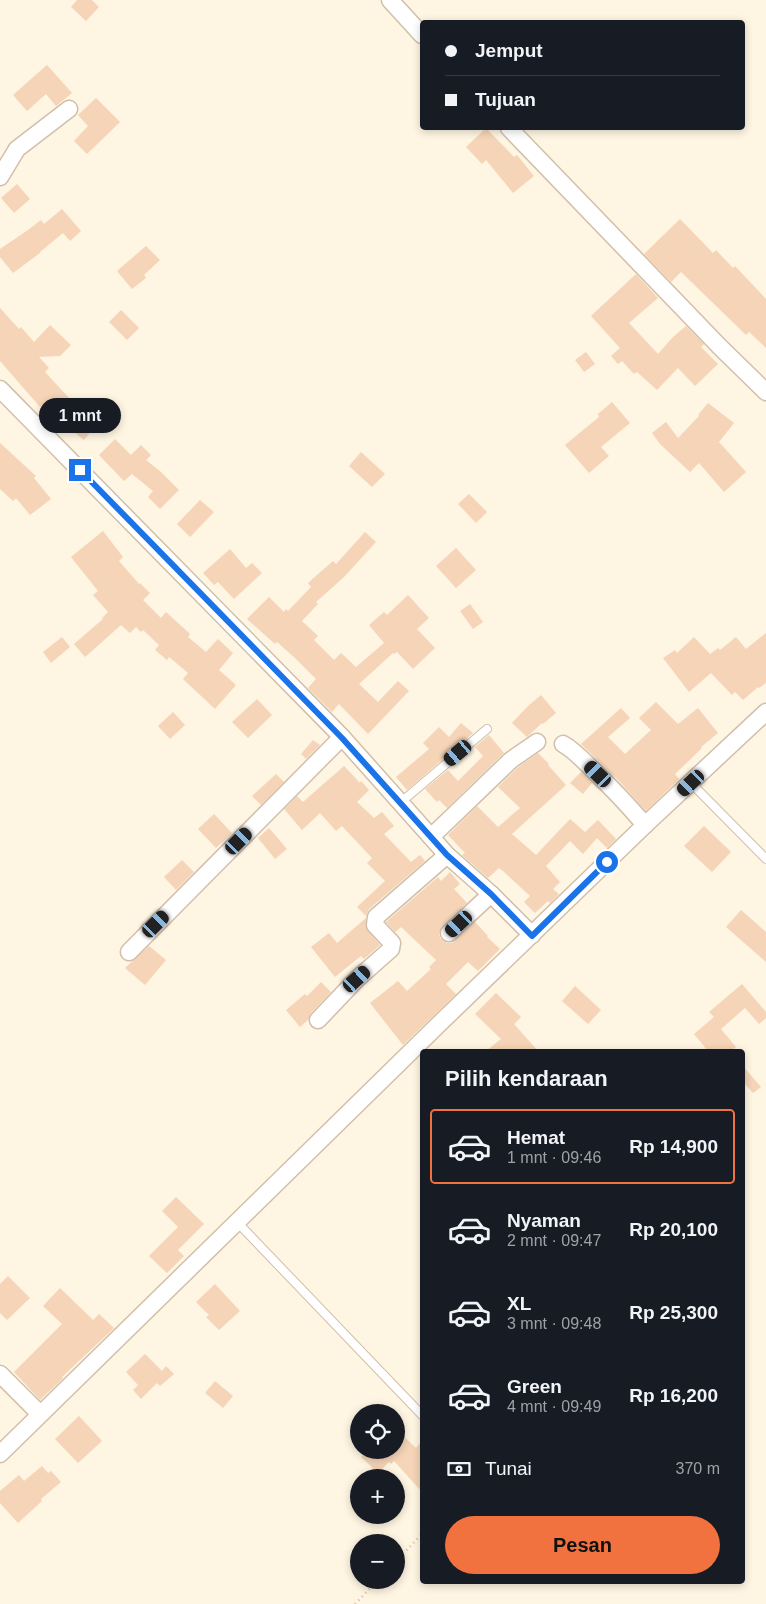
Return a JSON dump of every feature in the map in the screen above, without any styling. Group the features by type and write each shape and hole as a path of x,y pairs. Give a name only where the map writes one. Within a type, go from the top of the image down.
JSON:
{"street":[{"path":"390,0 420,33"},
{"path":"0,177 17,149 69,109"},
{"path":"511,130 713,340 766,392"},
{"path":"0,389 342,738 447,855 491,894 532,936"},
{"path":"0,1454 431,1032 645,825 766,712"},
{"path":"129,952 342,738"},
{"path":"431,837 511,760 537,742"},
{"path":"563,744 582,758 619,795 645,825"},
{"path":"318,1020 357,979 391,949 392,943 375,925 376,917 447,855"},
{"path":"449,933 491,894"},
{"path":"0,1374 40,1414"}],"lane":[{"path":"400,803 487,729"},
{"path":"691,783 766,859"},
{"path":"237,1222 420,1413"}],"path":[{"path":"405,1552 420,1536"},
{"path":"354,1604 369,1589"}],"building":[{"path":"77,0 92,0 99,7 86,21 71,7"},
{"path":"47,65 72,93 56,106 46,94 27,111 13,95"},
{"path":"96,98 120,122 87,154 74,141 88,126 78,115"},
{"path":"484,130 488,130 514,157 517,155 534,176 513,193 486,160 482,164 466,147"},
{"path":"17,184 30,199 14,213 1,198"},
{"path":"62,209 81,231 70,241 63,233 13,273 0,257 0,249 41,220 44,224"},
{"path":"680,219 713,253 716,250 733,268 735,266 766,299 766,348 749,332 746,335 681,272 671,282 644,254"},
{"path":"146,246 160,260 144,275 146,278 132,289 117,271"},
{"path":"636,274 658,298 629,323 658,354 686,326 704,344 701,347 718,364 695,386 678,368 657,390 637,372 634,374 622,361 618,364 611,356 620,348 591,316"},
{"path":"0,308 34,342 50,325 71,345 60,356 39,357 49,368 45,372 82,412 86,407 101,419 84,440 59,420 58,422 42,405 40,407 0,361"},
{"path":"121,310 139,328 127,340 109,322"},
{"path":"586,352 595,364 584,372 575,360"},
{"path":"612,402 630,423 601,447 609,456 589,473 565,445 599,417 598,414"},
{"path":"708,403 734,423 719,442 746,472 724,492 699,463 690,472 660,444 652,433 666,422 678,438 699,416"},
{"path":"115,439 131,455 141,445 151,455 146,460 179,490 160,509 148,497 153,491 132,474 124,481 99,455"},
{"path":"0,443 36,476 34,478 51,499 30,515 16,498 13,501 0,489"},
{"path":"361,452 385,474 372,487 349,466"},
{"path":"469,494 487,512 476,523 458,504"},
{"path":"200,500 214,512 190,537 177,524"},
{"path":"103,531 123,557 119,561 139,584 150,593 143,600 161,618 166,612 190,634 188,637 206,652 218,639 233,653 219,670 236,685 215,709 183,679 188,673 169,657 167,660 155,650 159,645 143,630 141,632 136,627 130,633 121,625 85,657 74,644 103,619 108,612 93,595 98,591 71,557"},
{"path":"365,532 376,542 344,577 316,602 318,604 302,621 318,636 314,640 334,660 341,653 356,667 384,643 369,625 384,612 387,615 408,595 429,618 417,629 435,648 413,669 397,652 393,653 359,684 378,702 398,681 409,691 368,734 339,704 332,712 308,688 316,679 277,642 275,644 247,619 269,597 284,612 286,609 288,611 311,587 308,583 333,561 336,564"},
{"path":"456,548 476,570 456,588 436,566"},
{"path":"230,549 246,568 252,563 262,573 234,599 218,582 214,585 203,573"},
{"path":"470,604 483,622 473,629 460,611"},
{"path":"766,633 766,683 758,687 743,700 735,692 732,695 711,673 689,692 663,658 675,650 677,653 694,637 710,654 718,648 720,650 736,637 746,649"},
{"path":"62,637 70,647 51,663 43,652"},
{"path":"541,695 556,713 527,737 512,723"},
{"path":"257,699 272,715 248,738 232,722"},
{"path":"656,702 678,724 698,708 718,733 701,747 675,774 679,779 646,811 620,782 581,744 621,708 630,718 608,737 625,754 651,730 639,718"},
{"path":"173,712 185,725 170,739 158,726"},
{"path":"461,723 473,733 407,790 396,777 429,749 423,743 439,727 449,737"},
{"path":"489,735 504,753 447,808 439,800 437,802 425,789 448,770 458,781 483,756 475,747"},
{"path":"313,740 320,745 306,759 301,754"},
{"path":"538,753 566,785 512,834 536,855 570,819 585,832 598,820 616,839 607,848 597,838 583,854 570,841 546,866 560,882 553,889 559,894 535,913 524,902 530,896 503,871 499,868 488,878 462,855 465,853 448,835 477,806 498,827 520,808 498,787 517,768"},
{"path":"344,766 369,790 357,802 374,818 382,812 394,826 384,834 411,862 420,855 425,861 369,909 366,916 357,907 385,881 367,863 372,858 342,826 336,831 320,813 302,830 284,809 297,796 303,802"},
{"path":"581,772 592,783 583,794 570,783"},
{"path":"276,774 284,782 261,805 252,796"},
{"path":"214,814 232,833 216,848 198,829"},
{"path":"704,826 731,852 712,872 684,846"},
{"path":"269,828 287,849 275,859 258,838"},
{"path":"182,860 194,872 176,890 164,877"},
{"path":"450,872 460,884 454,889 467,903 442,926 439,935 441,939 447,943 452,943 475,922 500,949 478,971 468,962 446,984 456,994 403,1045 370,1003 398,981 407,991 431,969 429,967 436,960 401,927 395,932 386,922 438,877 441,881"},
{"path":"741,910 766,932 766,962 726,927"},
{"path":"366,918 366,928 380,945 364,959 361,956 335,977 311,947 329,933 337,943"},
{"path":"149,946 166,960 145,985 125,968"},
{"path":"321,982 331,992 300,1027 286,1010 305,994 307,996"},
{"path":"742,984 766,1012 766,1018 759,1024 745,1008 721,1029 736,1047 734,1049 706,1049 694,1034 714,1017 709,1012"},
{"path":"575,986 601,1010 588,1024 562,1001"},
{"path":"496,993 521,1017 514,1024 536,1049 488,1049 501,1039 475,1014"},
{"path":"745,1068 761,1087 753,1093 745,1084"},
{"path":"176,1197 204,1224 178,1250 184,1256 167,1273 149,1256 178,1227 162,1211"},
{"path":"8,1276 30,1298 7,1320 0,1313 0,1284"},
{"path":"215,1284 240,1311 219,1330 206,1317 209,1315 196,1302"},
{"path":"60,1288 93,1320 99,1314 114,1328 40,1400 14,1372 62,1324 43,1306"},
{"path":"145,1354 162,1371 166,1366 174,1374 160,1386 157,1383 141,1399 133,1390 138,1385 126,1372"},
{"path":"215,1381 233,1396 223,1408 205,1393"},
{"path":"79,1416 102,1441 78,1463 55,1439"},
{"path":"405,1438 416,1448 420,1443 420,1490 405,1473 405,1469 401,1469 394,1461 391,1464 389,1462 382,1469 374,1469 363,1459 405,1459"},
{"path":"42,1466 48,1473 51,1471 61,1482 18,1523 0,1503 0,1491 19,1475 24,1481"}],"route":[{"path":"80,470 342,738 447,855 491,894 532,936 607,862"}]}
